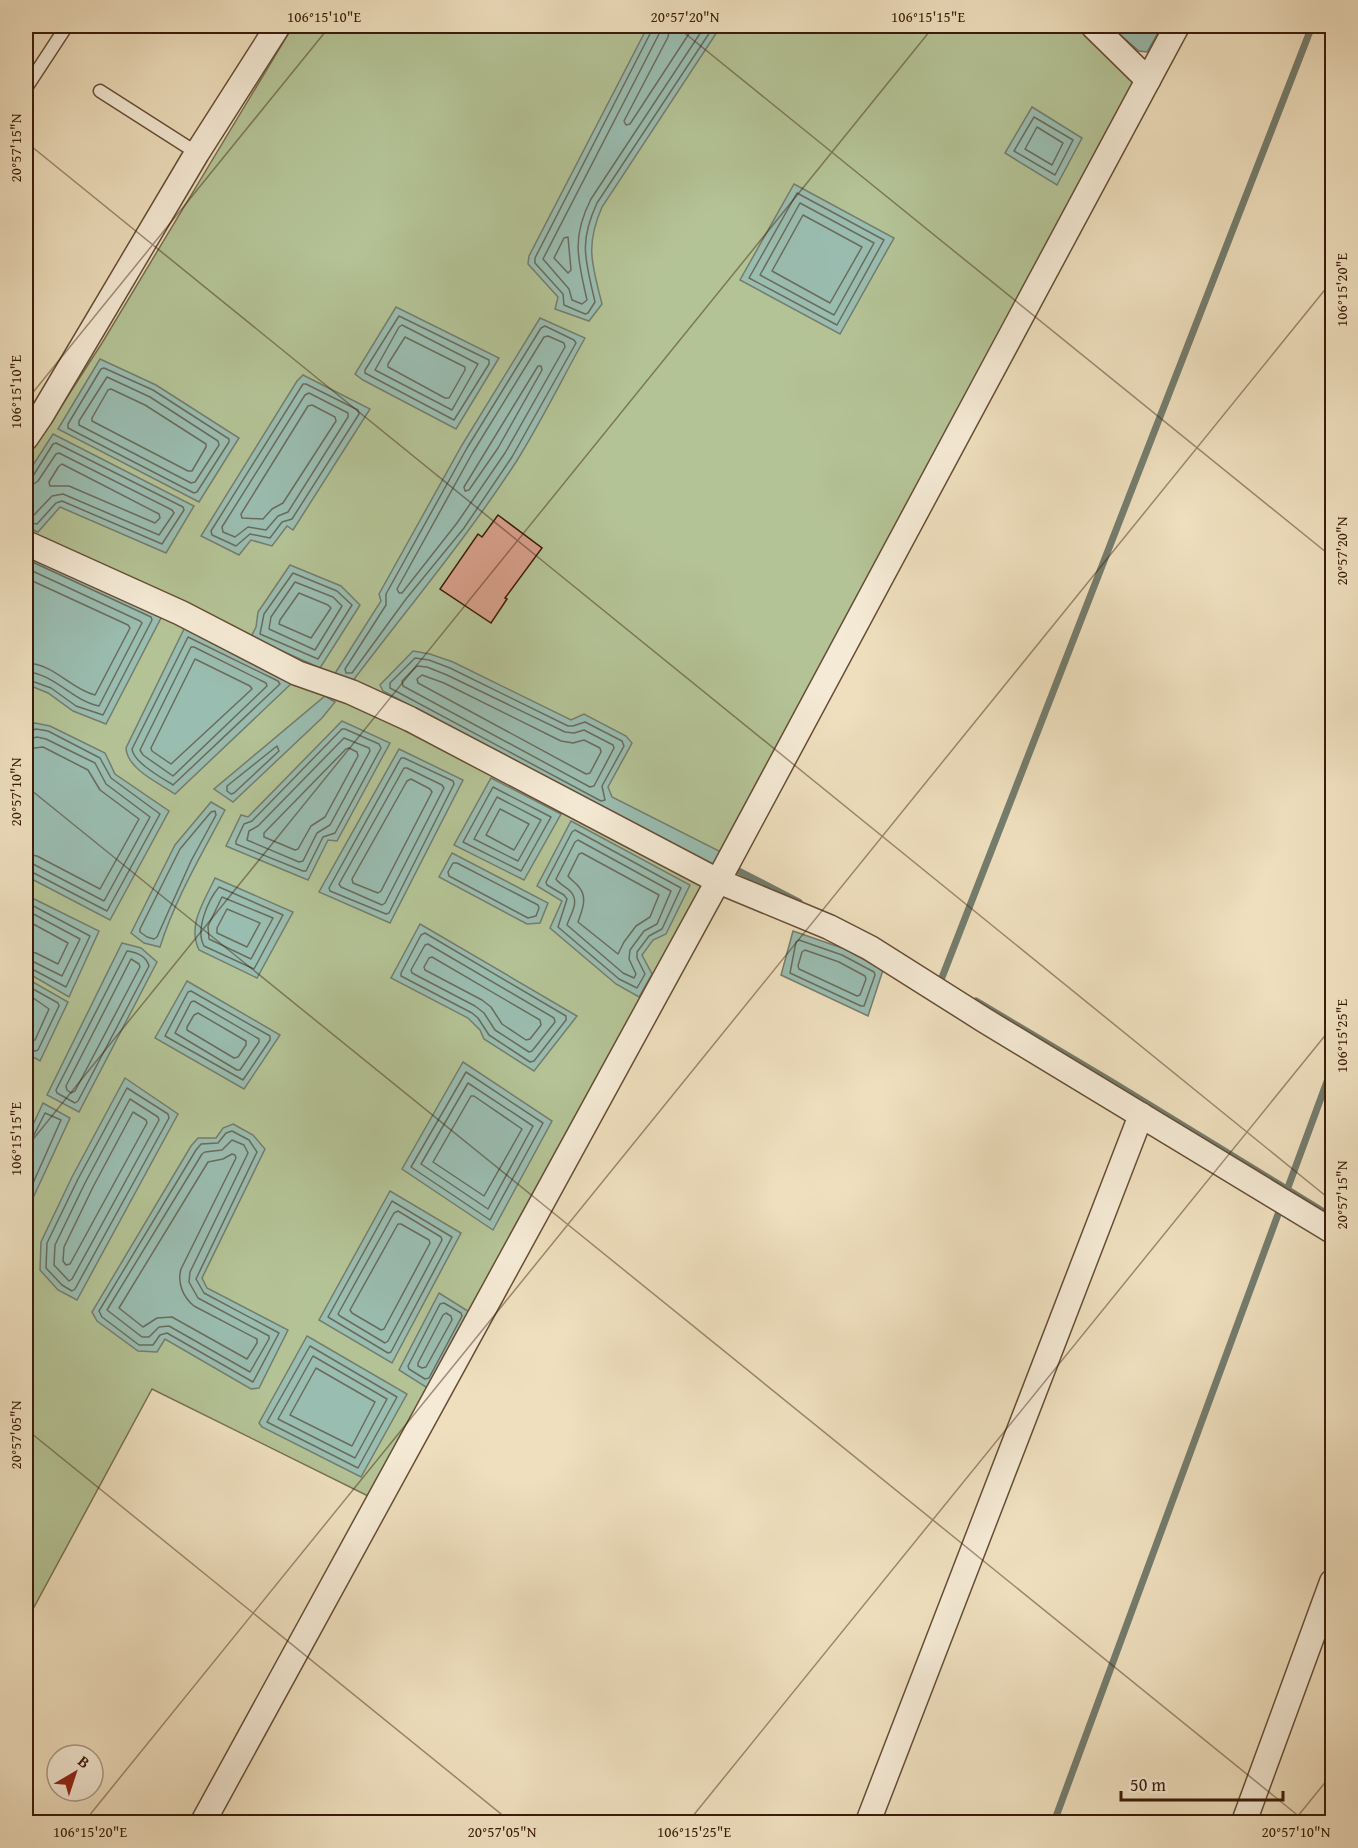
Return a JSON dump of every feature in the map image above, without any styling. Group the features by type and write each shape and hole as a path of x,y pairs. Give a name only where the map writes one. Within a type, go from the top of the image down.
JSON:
{"street":[{"path":"26,438 47,407 197,153 278,26"},
{"path":"1093,26 1148,80"},
{"path":"203,1822 718,881 1177,26"},
{"path":"26,543 181,613 297,673 340,688 410,719 718,881 829,927 870,948 975,1015 1332,1231"},
{"path":"868,1822 1141,1115"},
{"path":"1244,1822 1332,1582"}],"lane":[{"path":"26,88 66,27"},
{"path":"100,91 197,153"}],"green space":[{"path":"293,26 1083,26 1140,80 715,871 26,531 26,457 102,343"},
{"path":"26,553 360,705 706,884 370,1497 152,1389 26,1622"}],"water":[{"path":"648,26 721,26 602,207 593,233 592,255 602,304 589,321 555,309 558,297 528,264 529,256"},
{"path":"1110,26 1162,26 1147,52 1139,51"},
{"path":"1032,107 1082,138 1057,185 1005,153"},
{"path":"794,184 894,238 840,334 740,280"},
{"path":"396,307 499,358 456,429 355,374"},
{"path":"540,318 585,338 534,432 477,519 352,682 334,675 381,601 379,594 462,445"},
{"path":"100,359 156,385 239,438 199,502 58,429"},
{"path":"303,375 370,409 293,530 287,526 272,546 251,540 239,555 201,536 297,381"},
{"path":"53,434 194,506 166,553 60,507 38,532 26,527 26,476"},
{"path":"26,553 162,616 106,724 73,711 48,693 26,684"},
{"path":"290,565 341,586 360,605 320,668 251,637 256,627 258,612"},
{"path":"185,627 293,682 175,794 138,769 128,756 126,748"},
{"path":"413,651 453,662 571,720 584,714 626,736 632,743 608,787 612,797 721,852 713,866 383,691 380,685"},
{"path":"325,696 335,702 322,718 233,802 214,789"},
{"path":"342,721 390,743 337,841 328,840 308,880 226,846 241,815 248,817"},
{"path":"35,723 50,726 105,753 115,774 169,811 110,920 26,876 26,728"},
{"path":"399,749 463,780 390,923 319,892"},
{"path":"491,778 561,814 524,880 454,845"},
{"path":"211,802 225,810 181,894 160,947 144,943 131,933 175,845"},
{"path":"571,821 690,885 666,934 653,940 642,955 652,974 639,997 616,984 550,928 562,901 537,886"},
{"path":"452,853 548,903 540,923 527,924 439,877"},
{"path":"215,878 293,912 257,978 199,950 195,932 198,914"},
{"path":"26,895 99,931 69,997 26,972"},
{"path":"420,924 577,1016 534,1071 484,1039 480,1030 468,1018 391,978"},
{"path":"793,931 845,949 883,970 868,1016 781,975"},
{"path":"122,943 141,948 157,962 79,1112 47,1095"},
{"path":"26,978 68,1002 40,1061 26,1053"},
{"path":"187,981 280,1035 244,1089 155,1038"},
{"path":"463,1062 552,1121 493,1230 402,1169"},
{"path":"125,1078 178,1114 77,1300 58,1290 40,1270 41,1242 72,1177"},
{"path":"43,1103 70,1118 26,1213 26,1140"},
{"path":"233,1124 253,1135 265,1149 202,1278 207,1288 288,1330 259,1388 251,1389 165,1339 157,1352 138,1351 97,1321 92,1312 191,1146 198,1138 216,1138 223,1128"},
{"path":"390,1191 461,1233 392,1363 319,1320"},
{"path":"439,1293 471,1313 429,1389 399,1370"},
{"path":"307,1336 407,1394 361,1477 262,1427 259,1423"}],"building":[{"path":"498,515 542,548 505,598 507,599 491,623 440,589 478,534 482,537"}],"waterway":[{"path":"941,980 1312,26"},
{"path":"731,867 799,902"},
{"path":"976,1001 1332,1217"},
{"path":"1054,1822 1332,1068"}]}
